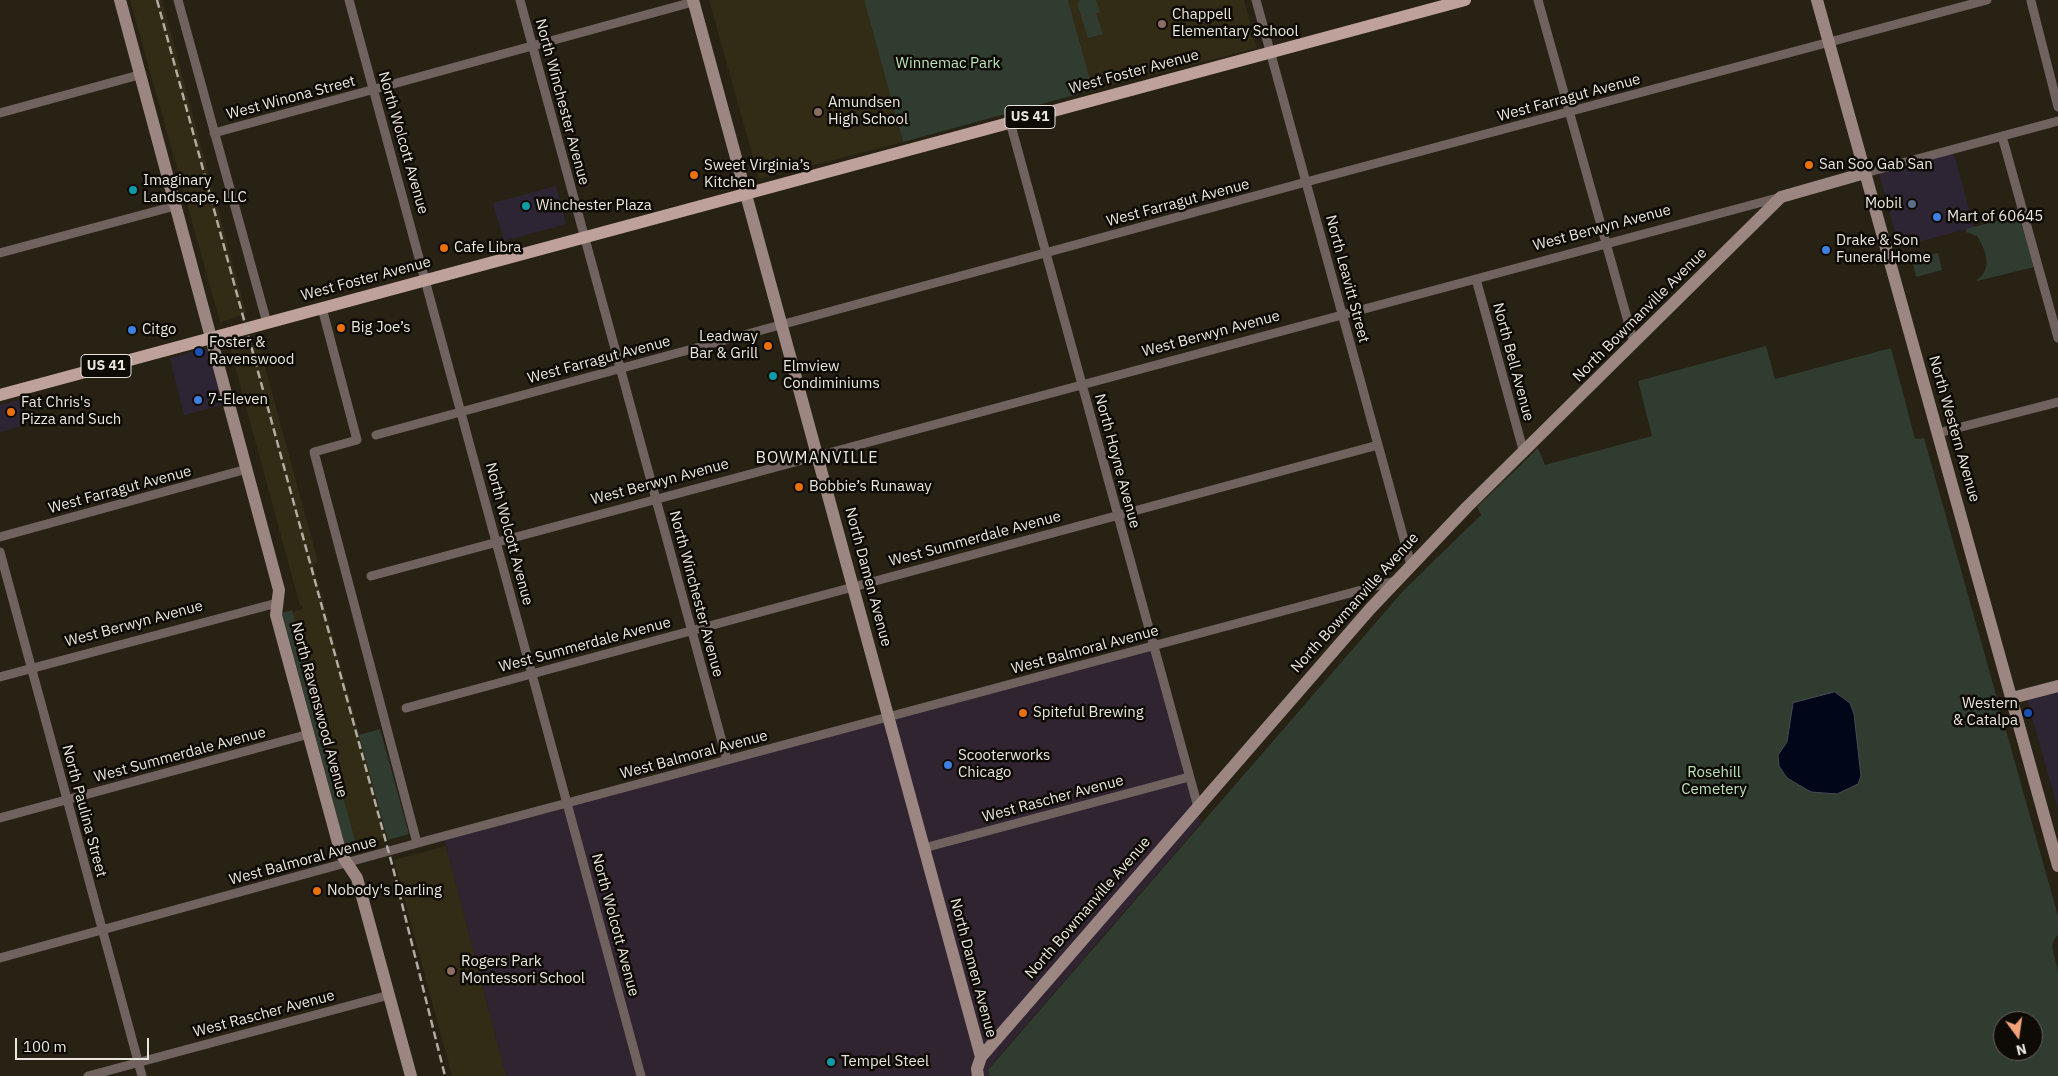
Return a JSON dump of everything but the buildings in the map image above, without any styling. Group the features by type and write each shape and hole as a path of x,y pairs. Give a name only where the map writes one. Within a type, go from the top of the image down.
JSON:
{"main road":[{"name":"West Foster Avenue","path":"0,395 1465,0"}],"street":[{"name":"North Ravenswood Avenue","path":"120,0 279,590 276,615 341,854 357,878 411,1076"},
{"path":"178,0 267,323"},
{"name":"North Wolcott Avenue","path":"349,0 641,1076"},
{"name":"North Winchester Avenue","path":"520,0 727,760"},
{"name":"North Leavitt Street","path":"1256,0 1411,565"},
{"path":"1538,0 1634,344"},
{"name":"North Western Avenue","path":"1817,0 2058,866"},
{"name":"West Farragut Avenue","path":"376,434 1987,0"},
{"name":"West Winona Street","path":"214,133 693,1"},
{"name":"North Damen Avenue","path":"693,1 981,1057 977,1069 978,1076"},
{"path":"2031,1 2058,107"},
{"path":"0,113 140,75"},
{"name":"West Berwyn Avenue","path":"371,576 2058,121"},
{"name":"North Hoyne Avenue","path":"1010,122 1198,807"},
{"path":"2002,136 2058,338"},
{"name":"North Bowmanville Avenue","path":"981,1057 1396,581 1781,197"},
{"path":"0,253 175,206"},
{"name":"North Bell Avenue","path":"1476,279 1524,453"},
{"path":"322,308 357,440 314,452 417,843"},
{"path":"1938,433 2058,402"},
{"name":"West Summerdale Avenue","path":"406,708 1378,445"},
{"name":"West Farragut Avenue","path":"0,537 247,469"},
{"name":"North Paulina Street","path":"0,552 142,1076"},
{"name":"West Balmoral Avenue","path":"0,958 347,864 417,843 1396,581"},
{"name":"West Berwyn Avenue","path":"0,677 277,603"},
{"path":"2012,698 2058,686"},
{"name":"West Summerdale Avenue","path":"0,818 309,734"},
{"name":"West Rascher Avenue","path":"924,848 1189,777"},
{"name":"West Rascher Avenue","path":"88,1076 389,995"}],"shaded area":[{"path":"130,0 162,0 246,313 228,320 220,322"},
{"name":"Amundsen High School","path":"709,0 864,0 903,142 759,179"},
{"name":"Chappell Elementary School","path":"1068,0 1244,0 1257,48 1093,90"},
{"path":"1953,150 1974,227 1899,247 1878,170"},
{"name":"Winchester Plaza","path":"556,186 566,224 504,241 493,203"},
{"path":"257,344 260,348 318,562 313,564 387,837 357,847 292,612 303,609 302,605 300,606 230,348"},
{"path":"208,348 223,405 184,415 170,358"},
{"path":"19,400 25,425 0,432 0,405"},
{"path":"1150,646 1201,823 988,1069 990,1076 506,1076 444,838"},
{"path":"2058,688 2058,809 2026,696"},
{"name":"Rogers Park Montessori School","path":"446,846 506,1076 452,1076 394,860"}],"green space":[{"name":"Winnemac Park","path":"864,0 1068,0 1093,90 903,142"},
{"path":"1079,0 1096,0 1100,12 1096,13 1103,34 1088,38 1077,3 1080,2"},
{"path":"2019,215 2034,267 1977,281 1985,270 1985,253 1977,236 1966,232 1966,229"},
{"path":"1938,253 1942,270 1916,277 1912,260"},
{"name":"Rosehill Cemetery","path":"1766,346 1775,379 1891,348 1915,439 1924,438 2058,916 2058,935 2052,946 2058,971 2058,1076 990,1076 988,1070 1404,590 1481,515 1477,507 1538,448 1545,465 1652,436 1638,381"},
{"path":"292,610 357,847 346,850 282,613"},
{"path":"380,729 409,834 388,840 359,735"}],"water":[{"path":"1835,692 1850,703 1854,714 1861,776 1858,784 1837,794 1811,792 1787,778 1779,766 1778,755 1787,742 1793,703"}],"railway":[{"path":"157,0 393,868 445,1076"}],"place":[{"name":"Chappell Elementary School","path":"1162,24"},
{"name":"Amundsen High School","path":"818,112"},
{"name":"San Soo Gab San","path":"1809,165"},
{"name":"Sweet Virginia’s Kitchen","path":"694,175"},
{"name":"Imaginary Landscape, LLC","path":"133,190"},
{"name":"Mobil","path":"1912,204"},
{"name":"Winchester Plaza","path":"526,206"},
{"name":"Mart of 60645","path":"1937,217"},
{"name":"Cafe Libra","path":"444,248"},
{"name":"Drake & Son Funeral Home","path":"1826,250"},
{"name":"Big Joe’s","path":"341,328"},
{"name":"Citgo","path":"132,330"},
{"name":"Leadway Bar & Grill","path":"768,346"},
{"name":"Foster & Ravenswood","path":"199,352"},
{"name":"Elmview Condiminiums","path":"773,376"},
{"name":"7-Eleven","path":"198,400"},
{"name":"Fat Chris's Pizza and Such","path":"11,412"},
{"name":"Bobbie’s Runaway","path":"799,487"},
{"name":"Spiteful Brewing","path":"1023,713"},
{"name":"Western & Catalpa","path":"2028,713"},
{"name":"Scooterworks Chicago","path":"948,765"},
{"name":"Nobody's Darling","path":"317,891"},
{"name":"Rogers Park Montessori School","path":"451,971"},
{"name":"Tempel Steel","path":"831,1062"}],"district":[{"name":"BOWMANVILLE","path":"817,458"}]}
